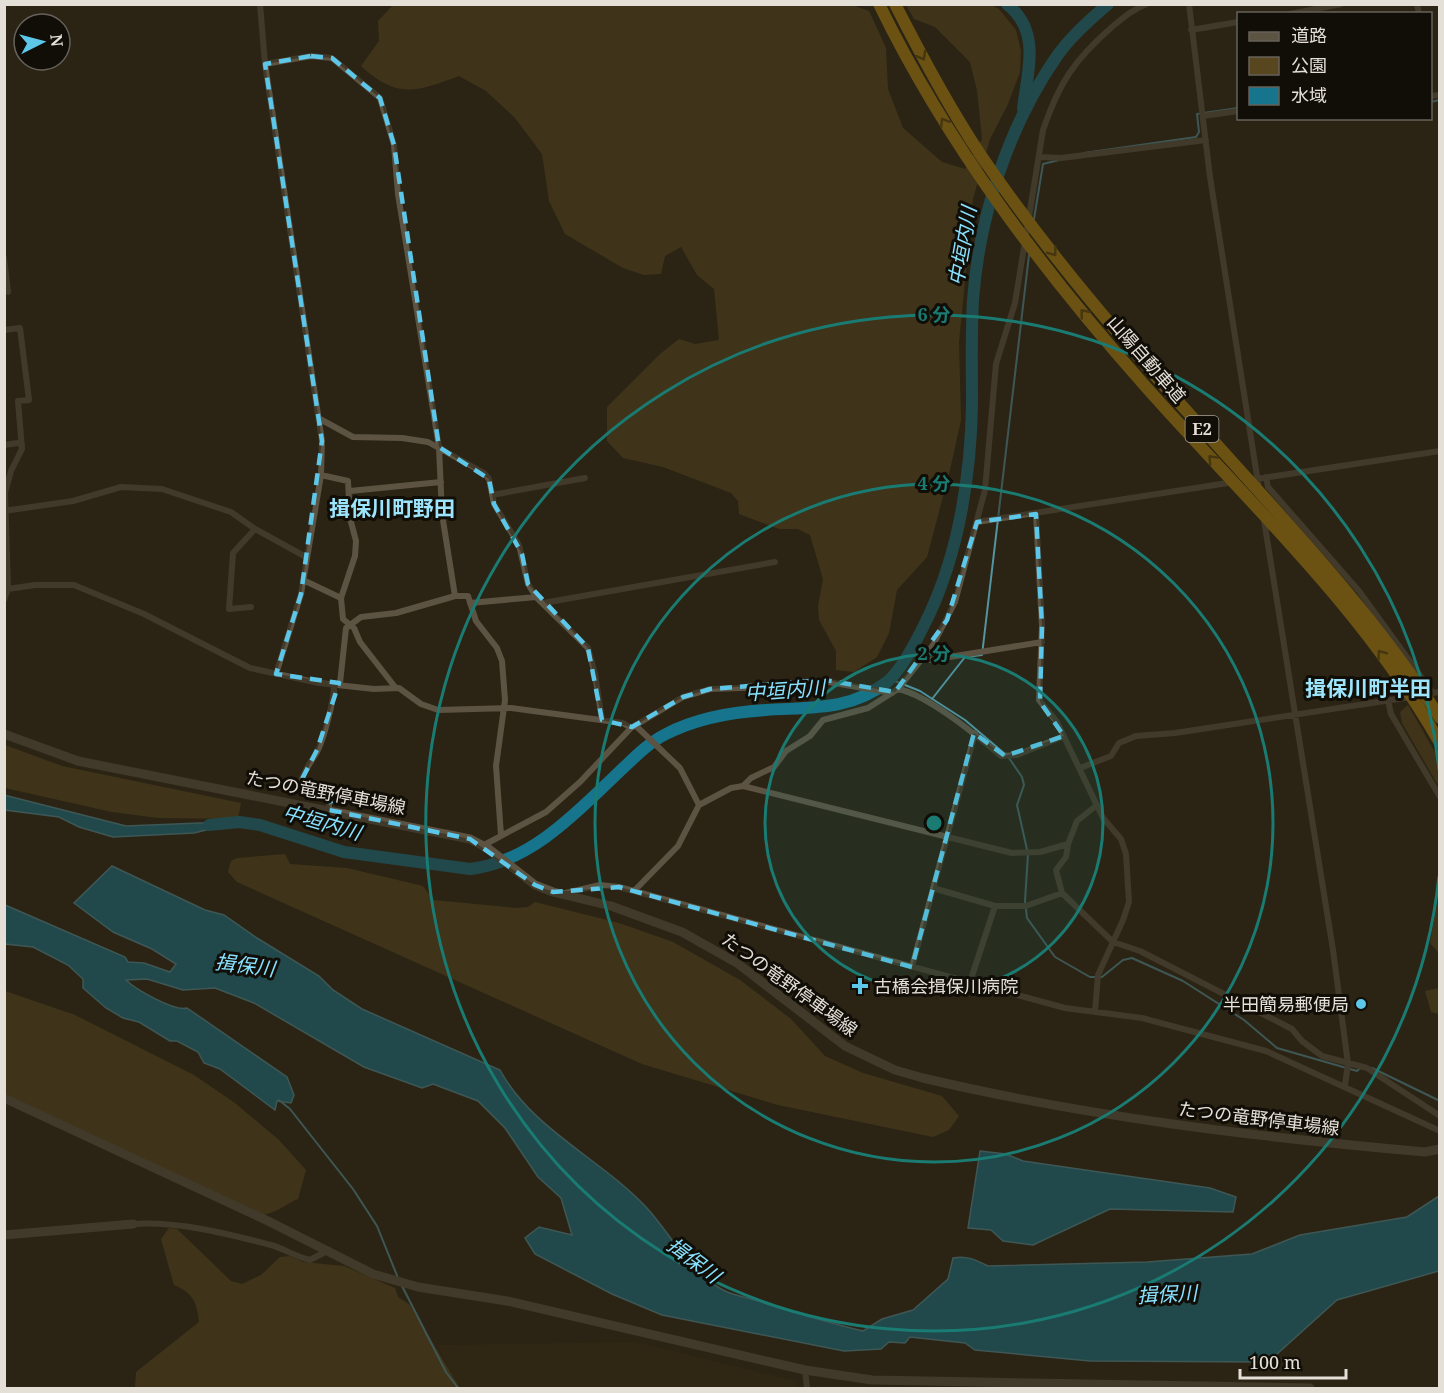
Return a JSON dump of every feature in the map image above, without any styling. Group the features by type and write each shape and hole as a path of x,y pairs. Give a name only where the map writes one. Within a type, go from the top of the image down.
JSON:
{"highway":[{"name":"山陽自動車道","path":"879,4 910,65 976,171 1017,229 1145,386 1284,535 1362,630 1415,702 1440,743"},
{"name":"山陽自動車道","path":"895,4 928,68 980,154 1104,317 1329,569 1433,695 1440,718"}],"main road":[{"name":"たつの竜野停車場線","path":"4,734 78,761 444,832 486,847 535,885 560,894 611,906 682,932 737,963 845,1046 895,1070 924,1078 1108,1114 1266,1137 1425,1152 1440,1149"},
{"path":"4,1098 329,1250 373,1274 418,1287 507,1301 805,1370 872,1380 1111,1387 1310,1389"},
{"path":"4,1235 133,1224"}],"street":[{"path":"261,4 265,64 320,419 321,475 303,580 276,674"},
{"path":"743,786 751,778 774,767 786,751 810,736 823,720 868,708 893,691 924,658 956,602 988,471 996,364 1015,303 1048,115 1071,67 1131,12 1147,4"},
{"path":"1189,4 1206,140 1348,1064 1345,1085"},
{"path":"1302,10 1341,4"},
{"path":"1191,30 1237,22"},
{"path":"265,64 311,56 332,58 381,98 394,145 398,194 439,447 442,514 455,596"},
{"path":"1203,116 1237,111"},
{"path":"1040,157 1061,158 1206,140"},
{"path":"4,258 8,292"},
{"path":"4,330 20,328 29,400 18,401 22,445 7,482 5,510 8,589 4,600"},
{"path":"320,419 353,437 402,438 439,447 484,473 489,479 499,515 519,545 528,584 536,597 588,648 595,674 602,720"},
{"path":"4,445 18,443 22,445"},
{"path":"977,522 1440,451"},
{"path":"321,475 348,481 350,491 355,556 341,598 343,619 351,626 395,687"},
{"path":"1080,768 1111,756 1119,743 1136,736 1433,695 1359,591 1268,487 1266,477"},
{"path":"492,495 585,478"},
{"path":"350,491 441,482"},
{"path":"5,510 73,501 121,487 147,486 231,512 255,529 306,557"},
{"path":"1261,502 1274,494"},
{"path":"1036,514 1042,642 1038,682 1040,700 1050,711 1064,736 1103,818 1121,839 1127,863 1129,902 1097,977 1095,1012"},
{"path":"251,607 229,609 233,553 255,529"},
{"path":"543,603 775,562"},
{"path":"303,580 341,598"},
{"path":"8,589 35,585 74,585 144,614 238,664 320,683 337,683 374,689 395,687 409,692 421,704 438,710 505,708 623,723 635,727 667,753 685,776 699,805"},
{"path":"329,810 329,801 301,781 304,770 317,750 334,697 346,628 361,616 396,614 455,596 468,596 476,621 497,648 502,661 505,708 496,766 501,835"},
{"path":"470,603 536,597"},
{"path":"924,658 931,660 1042,642"},
{"path":"1410,660 1390,700 1391,714 1440,797"},
{"path":"486,847 501,835 536,818 560,801 635,727 684,697 710,689 776,687 817,680 893,691 926,699 1008,756 1064,736"},
{"path":"912,967 975,733"},
{"path":"634,891 678,846 699,805 731,788 743,786 999,851 1028,853 1068,844"},
{"path":"1097,805 1077,821 1068,844 1066,857 1056,870 1062,892 1113,942 1140,951 1292,1029 1302,1041 1322,1056 1367,1068 1440,1116"},
{"path":"560,894 600,885 634,891 1065,1008 1143,1018 1266,1051 1345,1085 1440,1131"},
{"path":"933,888 995,906 1024,907 1062,892"},
{"path":"970,982 995,906"},
{"path":"133,1224 156,1223 195,1229 273,1245 310,1260 329,1250"},
{"path":"805,1370 807,1389"}],"highlighted area":[{"path":"311,56 332,58 380,98 394,145 439,447 489,479 494,504 522,554 528,584 588,648 602,720 632,727 683,697 710,689 825,680 895,692 947,620 977,522 1036,514 1042,626 1040,702 1064,736 1005,756 974,733 912,967 619,887 553,892 535,885 470,839 329,810 331,803 301,781 317,750 339,683 276,674 301,594 322,441 265,64"}],"shaded area":[{"path":"637,1342 796,1381 797,1388 460,1388 437,1345"}],"green space":[{"path":"990,4 999,9 1016,30 1021,51 1020,72 1008,104 990,139 973,199 959,342 961,420 950,470 927,557 897,590 889,633 877,657 854,672 836,670 836,651 819,620 818,606 823,579 810,535 798,529 779,529 739,514 738,501 731,493 663,467 623,458 607,441 607,407 660,354 679,339 695,344 719,340 714,289 697,275 681,247 665,256 661,274 644,275 623,268 565,234 549,201 542,154 515,118 486,91 459,76 419,89 396,88 385,84 361,66 379,41 378,21 393,5 852,5 869,11 886,48 888,89 903,128 942,162 965,169 982,139 977,90 970,62 935,27 914,19 906,5"},
{"path":"1408,705 1439,759 1439,787 1402,723 1400,712"},
{"path":"5,745 62,766 241,803 238,819 158,818 112,812 5,788"},
{"path":"285,854 290,864 347,868 423,886 433,900 517,908 528,907 535,902 619,923 673,942 740,980 791,1019 825,1056 863,1073 942,1096 959,1116 949,1130 933,1137 778,1105 642,1064 237,882 228,872 231,861 237,858"},
{"path":"1439,892 1439,953 1430,943"},
{"path":"1440,988 1439,1014 1431,1012 1425,991"},
{"path":"5,991 75,1015 194,1075 235,1103 279,1140 306,1170 298,1199 264,1215 5,1094"},
{"path":"169,1228 177,1229 231,1281 242,1284 261,1275 280,1257 290,1256 303,1262 344,1266 395,1288 398,1297 410,1305 460,1388 135,1388 136,1372 199,1322 193,1299 186,1291 174,1285 161,1239"}],"water":[{"path":"4,795 126,826 224,822 223,826 194,833 113,837 79,827 59,817 5,810"},
{"name":"揖保川","path":"112,866 205,910 224,915 319,976 333,990 362,1009 500,1070 530,1110 548,1127 609,1174 646,1207 700,1273 723,1290 737,1295 863,1331 882,1319 913,1310 948,1279 953,1258 967,1258 988,1266 1147,1262 1252,1254 1300,1235 1407,1217 1439,1196 1439,1271 1337,1300 1268,1362 1090,1361 975,1350 965,1343 910,1337 905,1343 889,1342 881,1349 844,1351 662,1315 612,1294 535,1254 525,1238 539,1227 572,1235 561,1198 538,1177 505,1128 478,1101 433,1084 422,1088 364,1067 254,1003 215,988 183,990 147,979 126,980 146,994 165,1003 174,1007 187,1008 287,1077 294,1095 291,1103 277,1101 275,1110 220,1069 204,1063 198,1052 177,1041 170,1041 139,1022 123,1018 106,1008 83,988 83,979 68,965 33,947 5,944 5,905 125,957 128,962 144,963 170,972 176,964 152,949 113,932 74,903"},
{"path":"980,1151 1006,1154 1023,1161 1210,1188 1236,1197 1233,1212 1110,1209 1033,1245 1003,1241 991,1230 968,1228"}],"waterway":[{"path":"1007,4 1018,15 1025,27 1030,53 1023,109"},
{"name":"中垣内川","path":"209,825 239,822 260,825 344,852 470,869 513,857 533,846 587,803 647,746 678,728 727,714 844,703 859,698 887,682 905,660 929,615 956,539 966,484 971,430 972,313 976,268 999,172 1024,111 1057,56 1075,35 1108,4"},
{"path":"1432,102 1440,100"},
{"path":"1084,153 1196,137 1199,132 1197,114 1237,108"},
{"path":"1034,219 1043,164 1059,160"},
{"path":"932,699 965,657 982,655 1029,255"},
{"path":"890,679 920,691 965,720 1005,754"},
{"path":"1009,758 1022,777 1024,785 1017,805 1028,854 1025,901 1027,918 1055,957 1090,977 1102,977 1123,960 1132,958 1183,981 1244,1020 1277,1048 1357,1071 1360,1068"},
{"path":"1372,1068 1440,1101"},
{"path":"279,1100 290,1109 353,1189 377,1226 398,1278"},
{"path":"402,1286 446,1372 458,1388"}],"place":[{"name":"古橋会揖保川病院","path":"860,986"},
{"name":"半田簡易郵便局","path":"1361,1004"}],"district":[{"name":"揖保川町野田","path":"392,508"},
{"name":"揖保川町半田","path":"1368,688"}]}
